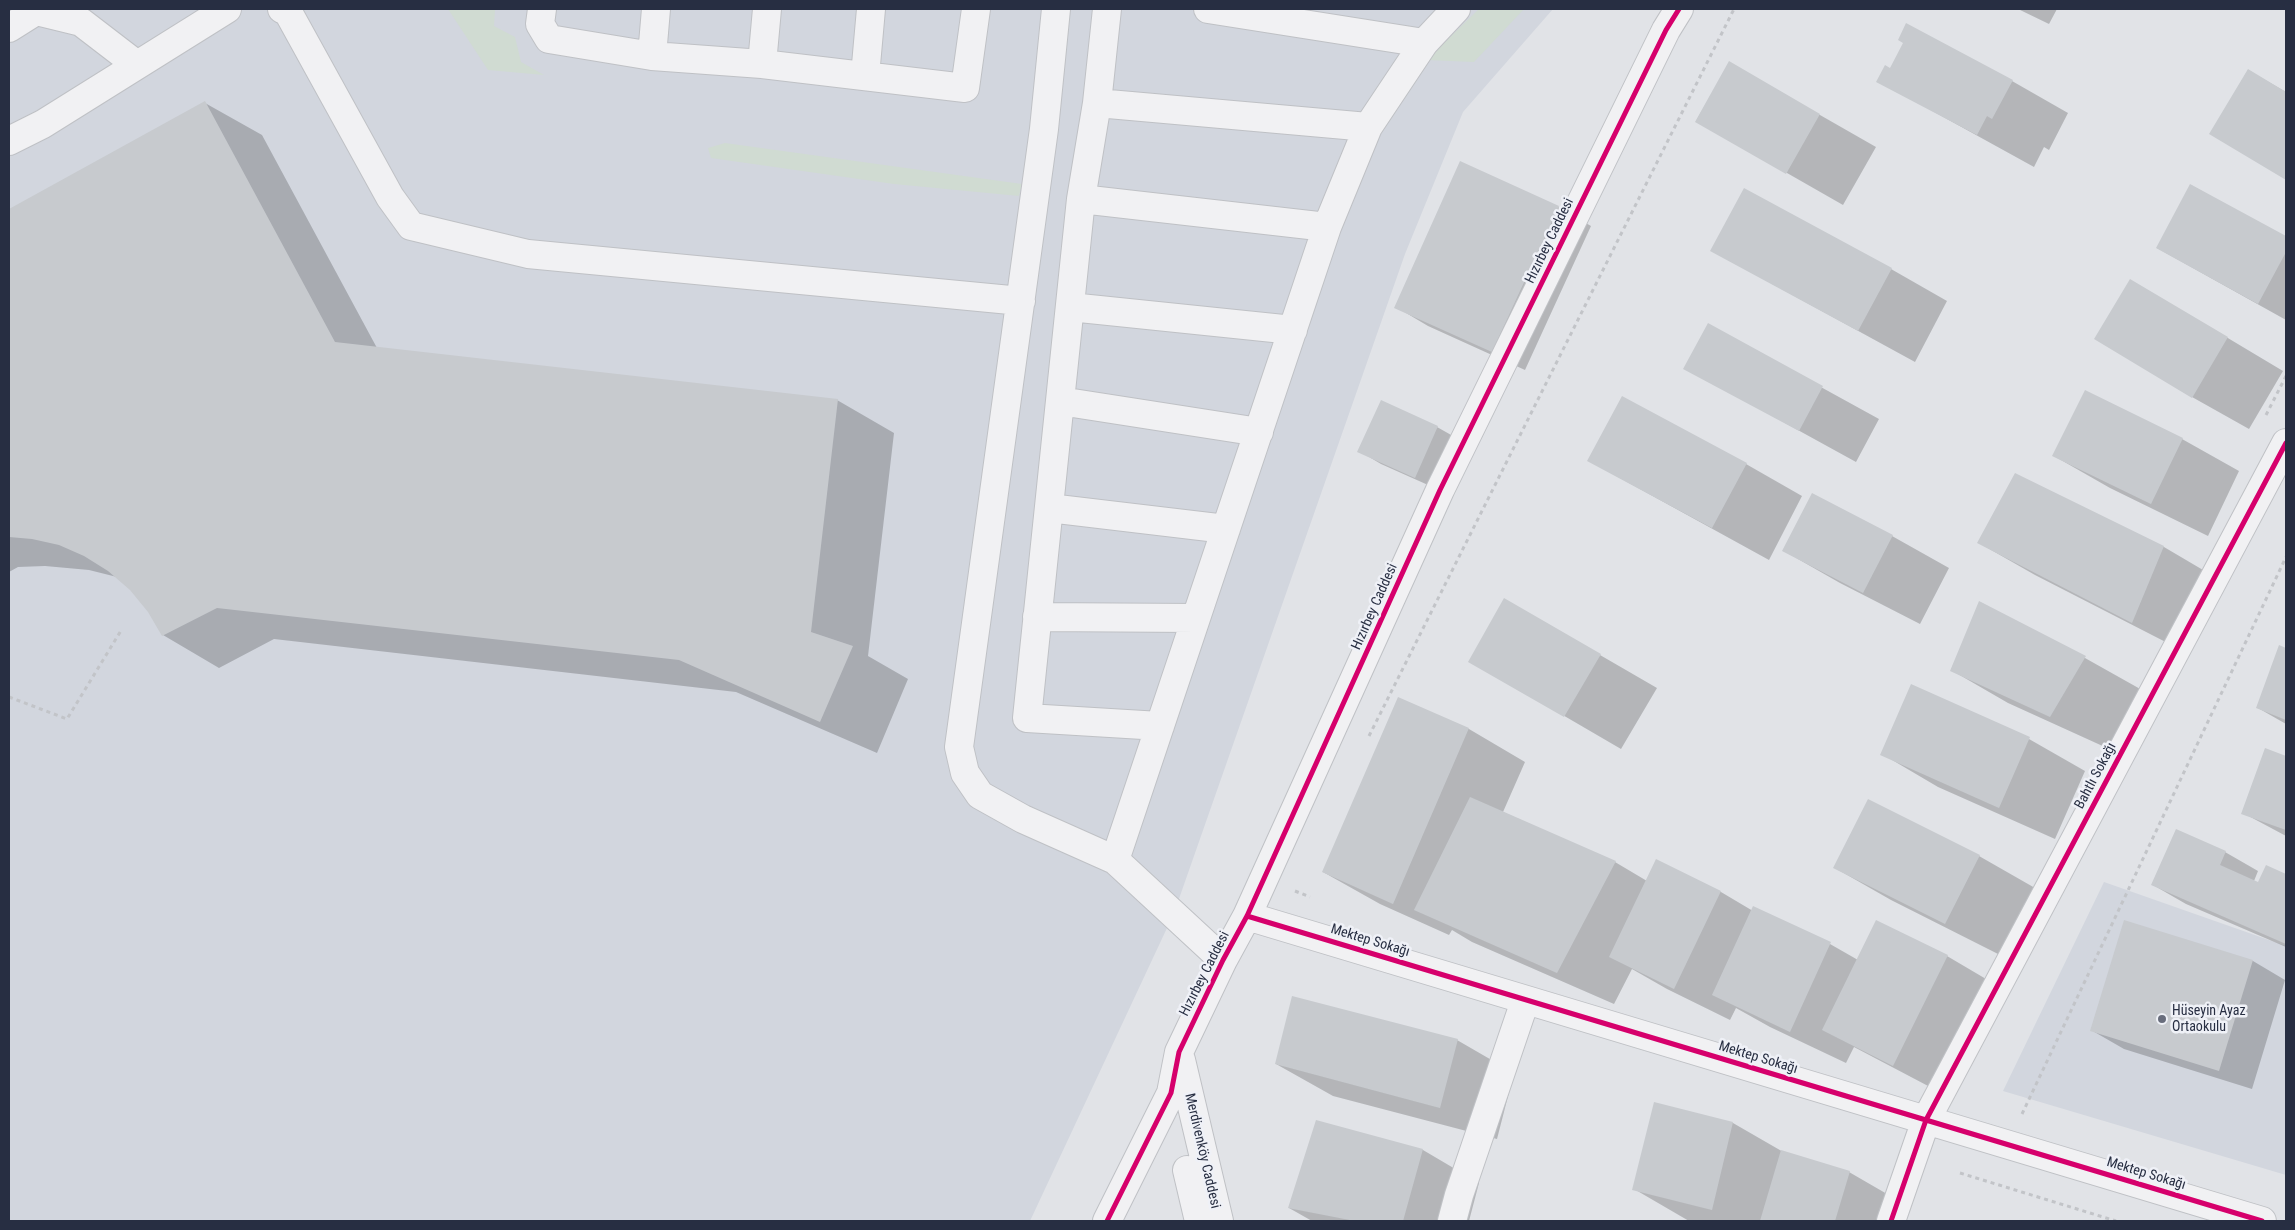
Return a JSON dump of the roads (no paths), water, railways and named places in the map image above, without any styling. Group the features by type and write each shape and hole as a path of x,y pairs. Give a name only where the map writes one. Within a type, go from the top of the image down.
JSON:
{"street":[{"path":"9,141 43,124 226,9"},
{"path":"282,9 288,12 390,197 412,226 528,254 1021,301"},
{"path":"542,9 540,24 549,39 652,56 762,64 965,88 976,9"},
{"path":"652,56 656,9"},
{"path":"762,64 767,9"},
{"path":"865,76 871,9"},
{"path":"1056,9 1044,129 959,747 965,773 980,795 1023,819 1115,860 1223,960"},
{"path":"1107,9 1097,103 1081,199 1027,718 1160,726"},
{"path":"1208,9 1424,43"},
{"path":"1115,860 1328,227 1368,127 1424,43 1456,9"},
{"name":"Hızırbey Caddesi","path":"1107,1221 1171,1093 1179,1052 1223,960 1247,916 1440,490 1666,30 1679,9"},
{"path":"9,28 36,11 81,22 137,64"},
{"path":"1097,103 1368,127"},
{"path":"1081,199 1328,227"},
{"path":"1070,308 1293,330"},
{"path":"1060,401 1259,432"},
{"name":"Bahtlı Sokağı","path":"1890,1221 1926,1120 2286,443"},
{"path":"1049,508 1226,529"},
{"path":"1037,616 1196,618"},
{"name":"Mektep Sokağı","path":"1247,916 2262,1221"},
{"path":"1452,1221 1459,1195 1525,1000"},
{"name":"Merdivenköy Caddesi","path":"1179,1052 1219,1221"},
{"path":"1171,1093 1199,1221"}],"place":[{"name":"Hüseyin Ayaz Ortaokulu","path":"2162,1019"}]}
